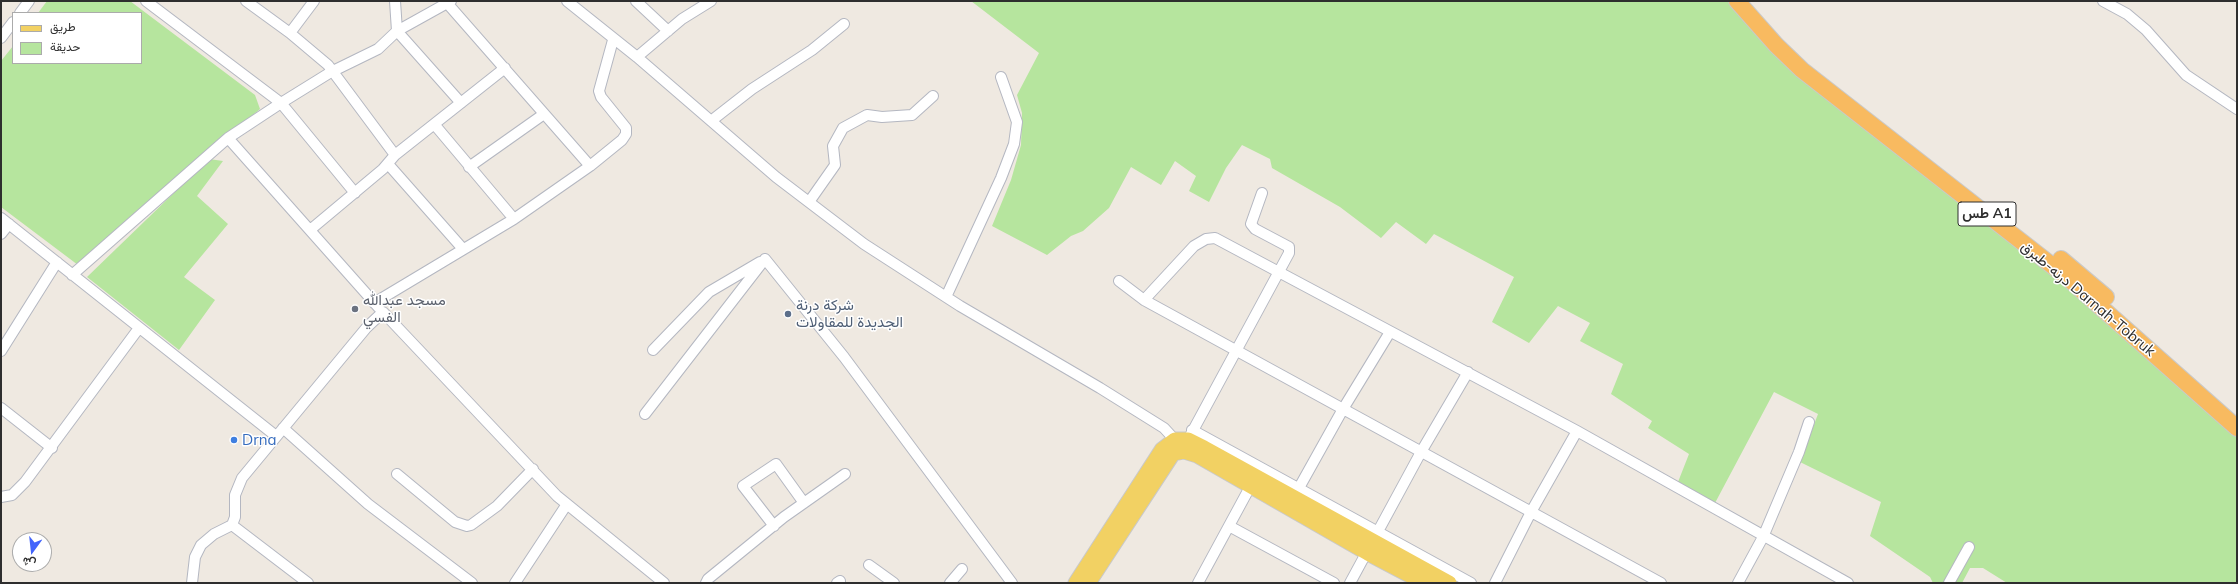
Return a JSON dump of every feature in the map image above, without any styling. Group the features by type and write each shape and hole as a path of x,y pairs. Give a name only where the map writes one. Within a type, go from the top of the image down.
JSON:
{"highway":[{"name":"درنه-طبرق Darnah-Tobruk","path":"1737,1 1776,45 1802,70 2068,278 2237,428"},
{"name":"درنه-طبرق Darnah-Tobruk","path":"1751,1 1783,38 1809,62 2079,273 2237,414"}],"main road":[{"path":"1183,442 1197,455 1250,487 1373,542 1424,583"},
{"path":"1088,583 1173,454 1183,442"},
{"path":"1076,583 1162,450 1183,442 1296,493 1373,542 1448,583"}],"street":[{"path":"21,12 29,1"},
{"path":"146,1 281,103 355,193"},
{"path":"246,1 319,56 333,71 395,155"},
{"path":"290,33 314,1"},
{"path":"395,1 397,31 461,103"},
{"path":"566,1 637,57 776,177 864,244 946,297 1100,388 1164,428 1183,442 1280,272 1289,253 1289,247 1256,229 1251,224 1262,193"},
{"path":"636,1 668,31"},
{"path":"637,57 668,31 711,1"},
{"path":"2103,1 2127,14 2146,30 2186,75 2237,109"},
{"path":"72,275 228,138 333,71 378,49 397,31 449,2 590,166"},
{"path":"1,38 12,23"},
{"path":"711,121 752,89 812,50 844,24"},
{"path":"374,303 514,219 590,166 622,140 626,134 626,128 601,97 599,91 614,40"},
{"path":"310,230 388,164 395,155 506,68"},
{"path":"946,297 1001,178 1014,144 1017,122 1001,77"},
{"path":"809,202 835,165 833,146 843,128 867,115 882,117 912,116 933,96"},
{"path":"469,167 544,114"},
{"path":"434,124 514,219"},
{"path":"228,138 374,303 557,496 664,583"},
{"path":"388,164 463,249"},
{"path":"1,234 5,221 276,436"},
{"path":"1144,300 1194,246 1206,239 1215,238 1577,431 1763,537 1848,583"},
{"path":"653,350 709,292 765,259"},
{"path":"645,414 765,259"},
{"path":"765,259 844,357 1012,583"},
{"path":"1,352 57,262"},
{"path":"1119,281 1144,300 1661,583"},
{"path":"192,583 195,557 201,545 214,534 232,525 235,518 235,495 242,478 367,327 383,312"},
{"path":"1,499 12,495 25,482 52,448 80,406 139,328"},
{"path":"1296,493 1342,409 1390,332"},
{"path":"1350,583 1421,452 1468,372"},
{"path":"1,408 52,448"},
{"path":"1738,583 1763,537 1800,452 1809,422"},
{"path":"283,428 368,504 472,583"},
{"path":"1495,583 1531,512 1577,431"},
{"path":"774,526 743,486 776,464 804,503"},
{"path":"397,474 455,522 467,526 472,525 497,506 533,469"},
{"path":"706,583 708,579 774,526 845,474"},
{"path":"1198,583 1250,487"},
{"path":"514,583 567,504"},
{"path":"232,525 308,583"},
{"path":"1229,526 1334,583"},
{"path":"1373,542 1471,583"},
{"path":"1949,583 1969,547"},
{"path":"869,565 894,583"},
{"path":"950,583 962,569"}],"green space":[{"path":"47,1 130,1 255,95 260,109 78,265 1,207 1,61 12,47 12,64 142,64 142,12 39,12"},
{"path":"971,1 1734,1 1750,20 2044,263 2237,432 2237,583 2007,583 1983,568 1970,568 1962,583 1933,583 1930,577 1870,536 1881,502 1800,462 1818,414 1774,392 1715,503 1678,482 1689,454 1648,428 1652,421 1611,394 1623,364 1580,341 1590,323 1558,306 1529,343 1492,322 1514,277 1434,234 1426,244 1396,222 1381,238 1340,207 1272,168 1270,159 1242,145 1226,168 1209,202 1189,191 1196,176 1175,161 1161,185 1131,167 1109,208 1083,231 1071,236 1047,255 992,226 1011,180 1021,145 1022,113 1017,95 1039,53"},
{"path":"209,159 223,161 197,196 228,224 184,277 215,300 179,350 87,277"}],"place":[{"name":"مسجد عبدالله الفسي","path":"355,309"},
{"name":"شركة درنة الجديدة للمقاولات","path":"788,314"},
{"name":"Drna","path":"234,440"}]}
